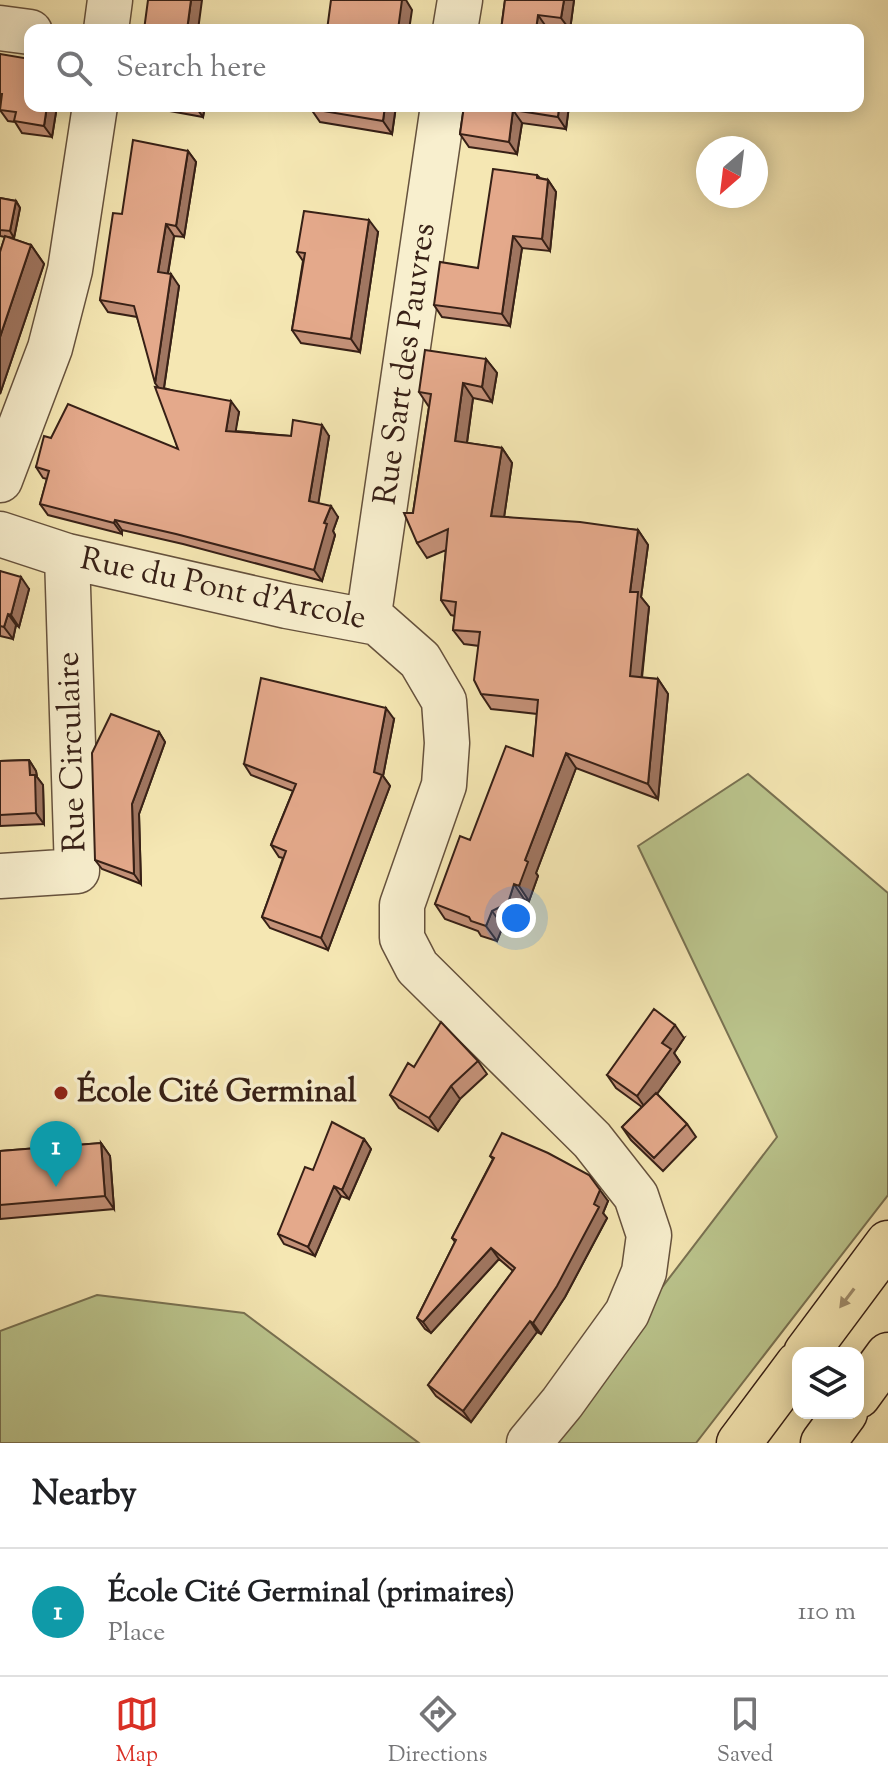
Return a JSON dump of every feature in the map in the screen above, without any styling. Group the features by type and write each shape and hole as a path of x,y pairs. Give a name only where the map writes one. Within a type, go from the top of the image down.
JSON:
{"highway":[{"path":"810,1347 888,1243"},
{"path":"864,1388 888,1355"},
{"path":"739,1443 792,1372"},
{"path":"823,1443 841,1419"}],"street":[{"path":"107,24 110,0"},
{"path":"456,24 460,0"},
{"path":"0,28 24,31"},
{"path":"0,480 50,348 70,270 94,112"},
{"name":"Rue Sart des Pauvres","path":"368,621 442,112"},
{"name":"Rue du Pont d'Arcole","path":"0,534 67,556 287,606 378,623 420,660 444,701 447,743 444,785 402,905 402,938 417,967 592,1140 636,1196 649,1235 644,1272 627,1313 529,1443"},
{"name":"Rue Circulaire","path":"0,876 77,871 67,556"}],"green space":[{"path":"748,774 888,893 888,1195 696,1443 543,1443 777,1137 638,846"},
{"path":"97,1295 244,1313 419,1443 0,1443 0,1331"}],"building":[{"path":"148,0 191,0 188,24 145,24"},
{"path":"331,0 402,0 399,24 328,24"},
{"path":"505,0 564,0 561,18 538,15 537,24 502,24"},
{"path":"0,54 24,58 24,112 46,112 44,126 14,121 16,112 0,110"},
{"path":"329,112 384,112 383,121"},
{"path":"463,112 513,112 509,142 460,134"},
{"path":"526,112 558,112 558,117"},
{"path":"133,140 188,151 176,226 166,224 158,272 171,274 155,383 134,306 100,300 113,213 122,214"},
{"path":"493,169 537,175 537,178 548,180 542,239 513,236 502,314 434,305 440,262 478,268"},
{"path":"0,198 16,201 10,231 0,230"},
{"path":"304,211 369,220 351,339 292,330 305,253 297,252"},
{"path":"5,236 31,245 0,337 0,252"},
{"path":"425,350 486,359 482,387 463,383 455,441 502,448 491,516 580,522 638,530 630,592 638,592 630,676 658,679 648,784 566,753 525,860 528,862 519,886 514,884 508,903 492,911 486,926 435,904 460,836 470,840 506,746 533,756 538,700 481,694 474,680 480,632 453,630 456,602 441,600 448,529 417,543 404,513 413,513 431,394 419,392"},
{"path":"155,387 231,401 226,431 291,436 293,420 322,425 309,501 331,506 324,523 327,524 314,570 176,534 115,520 114,523 40,504 49,471 36,467 44,436 51,438 68,404 178,449"},
{"path":"0,571 21,577 11,615 8,614 4,627 0,626"},
{"path":"261,678 386,708 374,772 382,775 321,938 262,917 286,851 271,845 296,784 244,764"},
{"path":"111,714 159,732 132,804 134,874 95,860 92,753"},
{"path":"29,760 30,775 35,775 36,813 0,815 0,761"},
{"path":"654,1009 675,1025 662,1043 671,1049 637,1096 607,1075"},
{"path":"441,1022 478,1061 451,1086 429,1118 390,1095 408,1063 414,1067"},
{"path":"656,1093 687,1124 654,1158 622,1127"},
{"path":"332,1122 364,1139 342,1190 334,1186 308,1247 278,1234 305,1167 313,1170"},
{"path":"502,1133 589,1175 600,1190 594,1204 599,1207 557,1286 533,1323 530,1321 463,1411 428,1385 515,1268 491,1248 423,1322 417,1318 456,1240 452,1238 494,1158 490,1156"},
{"path":"101,1143 105,1196 0,1205 0,1151"}],"place":[{"name":"École Cité Germinal","path":"61,1093"},
{"name":"École Cité Germinal (primaires)","path":"56,1187"}]}
